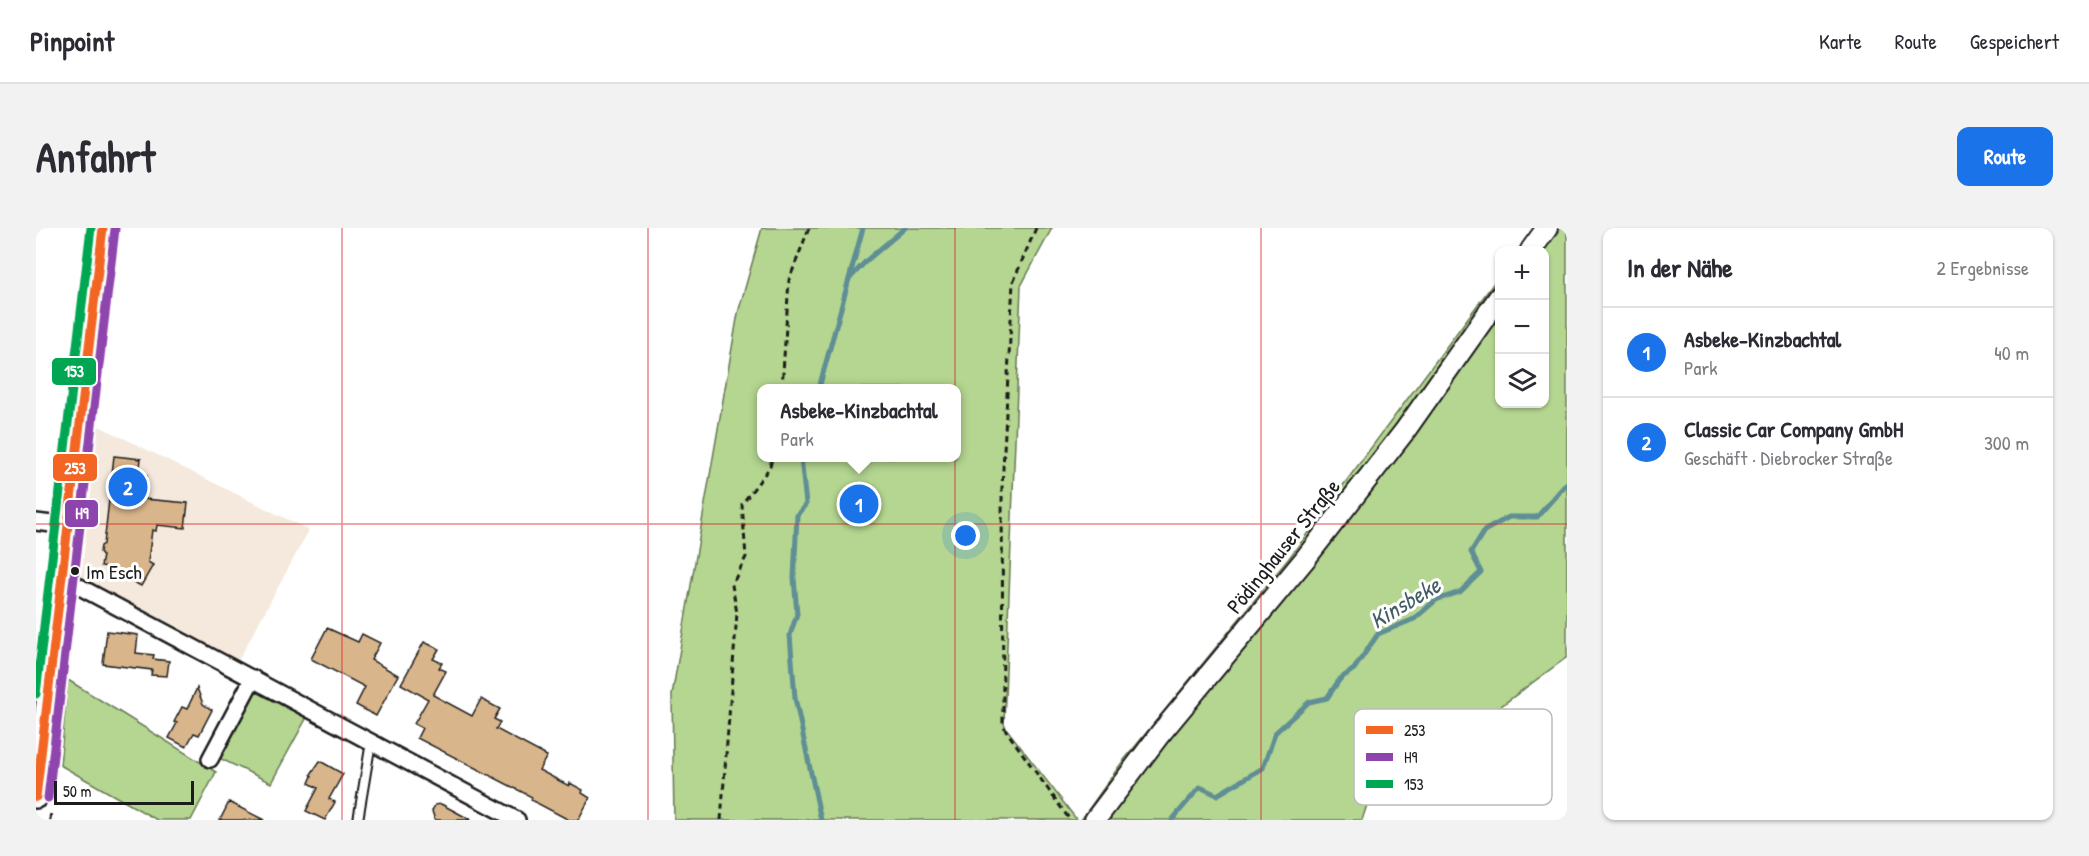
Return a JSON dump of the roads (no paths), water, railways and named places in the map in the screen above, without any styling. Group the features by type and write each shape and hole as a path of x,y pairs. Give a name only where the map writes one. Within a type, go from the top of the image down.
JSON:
{"main road":[{"path":"36,797 103,228"}],"street":[{"path":"1534,246 1547,228"},
{"name":"Pödinghauser Straße","path":"1095,820 1160,734 1305,559 1404,432 1497,300"},
{"path":"36,522 68,526"},
{"path":"61,583 86,590 517,820"},
{"path":"210,759 253,678"}],"lane":[{"path":"357,820 371,742"}],"waterway":[{"path":"820,384 863,228"},
{"path":"851,277 905,228"},
{"path":"801,462 806,504 797,515 794,578 797,614 790,635 795,698 821,820"},
{"name":"Kinsbeke","path":"1172,820 1200,787 1217,795 1263,768 1275,733 1309,702 1327,698 1340,679 1354,669 1378,634 1414,619 1436,600 1460,592 1481,572 1471,552 1484,531 1509,517 1537,517 1567,483"}],"place":[{"name":"Classic Car Company GmbH","path":"128,487"},
{"name":"Asbeke-Kinzbachtal","path":"859,504"},
{"name":"Im Esch","path":"75,571"}]}
